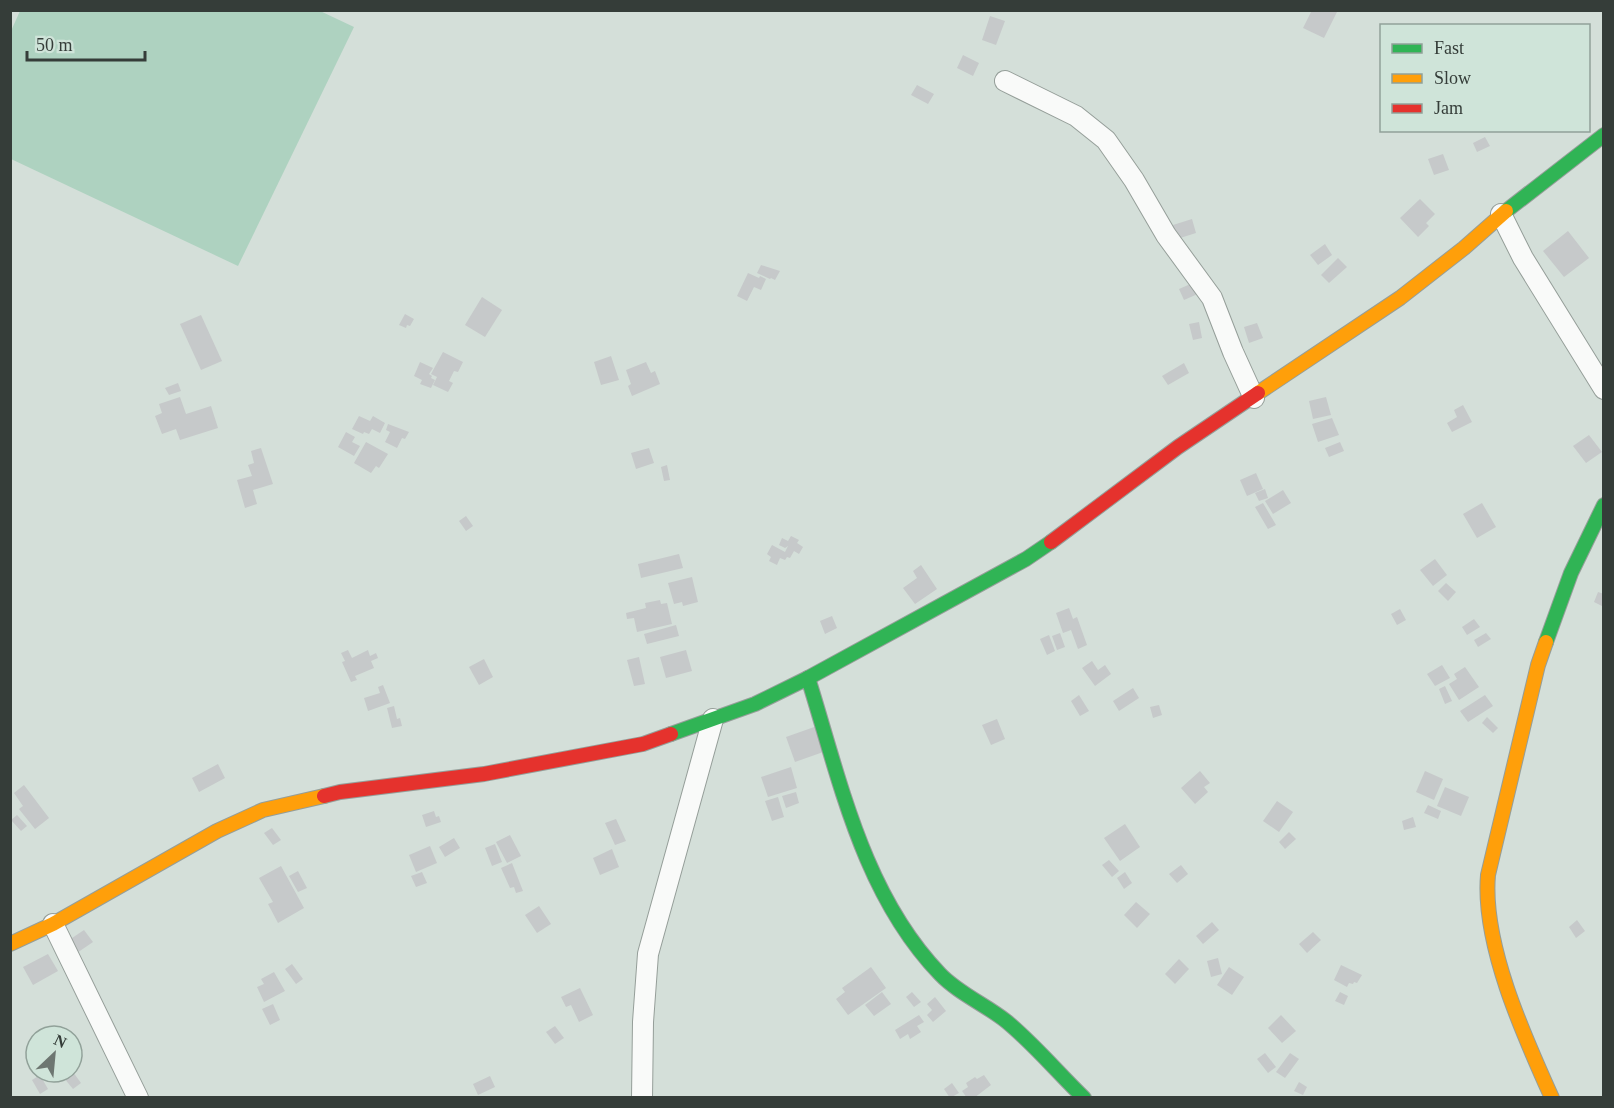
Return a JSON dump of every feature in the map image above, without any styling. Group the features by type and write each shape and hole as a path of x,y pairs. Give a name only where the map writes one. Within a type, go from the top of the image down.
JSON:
{"street":[{"path":"1005,81 1076,116 1106,140 1134,180 1166,235 1212,298 1254,398"},
{"path":"10,944 53,924 217,831 263,810 340,792 484,774 643,744 755,704 808,678 1026,559 1056,539 1178,447 1400,298 1464,248 1501,214 1604,135"},
{"path":"1501,214 1523,258 1604,389"},
{"path":"1552,1098 1527,1044 1489,930 1485,896 1538,665 1571,573 1604,505"},
{"path":"808,678 849,810 877,883 891,911 941,975 1007,1022 1084,1098"},
{"path":"642,1098 643,1022 648,954 713,719"},
{"path":"53,924 138,1098"}],"green space":[{"path":"318,10 354,27 238,266 11,159 11,31 20,11"}],"building":[{"path":"1312,10 1337,12 1324,38 1303,28"},
{"path":"990,16 1005,21 996,45 982,40"},
{"path":"963,55 979,63 973,76 957,68"},
{"path":"917,85 934,94 928,104 911,95"},
{"path":"1485,137 1490,146 1477,152 1473,143"},
{"path":"1443,154 1449,170 1434,175 1428,159"},
{"path":"1420,199 1435,214 1426,223 1429,226 1418,237 1400,218"},
{"path":"1192,219 1196,233 1177,239 1173,225"},
{"path":"1568,231 1589,258 1564,277 1543,251"},
{"path":"1325,244 1332,255 1318,265 1310,255"},
{"path":"1338,258 1347,267 1329,283 1321,275"},
{"path":"761,265 780,271 775,280 757,273"},
{"path":"748,273 766,279 761,290 754,287 747,301 737,296"},
{"path":"1195,282 1200,293 1184,300 1179,289"},
{"path":"482,297 502,310 485,337 465,325"},
{"path":"405,314 414,319 406,328 399,325"},
{"path":"201,315 222,361 201,370 180,324"},
{"path":"1199,322 1202,338 1193,340 1189,324"},
{"path":"1257,323 1263,338 1249,343 1244,327"},
{"path":"443,352 463,362 458,372 454,371 449,381 453,383 448,392 433,385 437,377 431,374"},
{"path":"611,356 619,380 601,385 594,362"},
{"path":"420,362 433,368 429,374 435,380 431,388 420,384 422,380 414,376"},
{"path":"646,362 651,373 655,371 660,384 632,396 626,370"},
{"path":"1184,363 1189,373 1168,385 1162,376"},
{"path":"178,383 181,391 169,395 165,388"},
{"path":"180,397 186,414 211,406 218,428 180,440 176,429 162,434 155,416 162,413 159,404"},
{"path":"1326,397 1331,415 1313,419 1309,401"},
{"path":"1463,405 1472,422 1452,432 1447,423 1457,417 1454,410"},
{"path":"359,416 370,421 373,416 385,423 380,433 372,429 369,434 364,432 363,434 352,429"},
{"path":"1332,418 1339,435 1318,442 1312,424"},
{"path":"388,424 409,432 405,439 402,438 397,448 385,442 390,432 386,430"},
{"path":"346,432 355,437 352,442 360,446 354,456 338,447"},
{"path":"1589,435 1602,452 1586,463 1573,446"},
{"path":"366,442 388,454 379,468 376,466 371,473 354,463"},
{"path":"1340,442 1344,451 1329,457 1325,448"},
{"path":"261,448 273,484 253,490 257,504 245,508 237,480 252,476 248,465 254,463 251,451"},
{"path":"649,448 654,463 636,469 631,453"},
{"path":"667,465 670,480 664,481 661,467"},
{"path":"1256,473 1263,489 1247,496 1240,480"},
{"path":"1265,489 1268,498 1259,501 1255,493"},
{"path":"1283,490 1291,503 1273,514 1265,501"},
{"path":"1263,503 1276,525 1268,529 1255,507"},
{"path":"1482,503 1496,527 1477,538 1463,514"},
{"path":"466,516 473,526 466,531 459,521"},
{"path":"791,536 799,540 797,543 803,547 799,554 794,551 790,558 787,557 785,560 780,558 777,565 769,561 771,557 767,554 772,545 785,552 788,546 785,548 779,545 782,538 788,541"},
{"path":"679,554 683,568 641,578 638,564"},
{"path":"1435,559 1447,575 1433,586 1420,570"},
{"path":"921,565 937,589 915,604 903,588 917,578 913,571"},
{"path":"692,577 698,602 683,606 682,602 674,604 668,583"},
{"path":"1446,583 1456,592 1448,601 1438,591"},
{"path":"1598,592 1604,594 1604,607 1594,602"},
{"path":"660,600 661,604 667,603 672,624 637,632 634,618 627,619 626,613 646,608 645,603"},
{"path":"1069,608 1073,619 1077,617 1087,645 1078,649 1071,630 1063,633 1056,613"},
{"path":"1400,609 1406,620 1397,625 1391,614"},
{"path":"832,616 837,628 825,634 820,621"},
{"path":"1474,619 1480,627 1467,635 1462,627"},
{"path":"676,625 679,636 647,644 644,634"},
{"path":"1060,633 1065,647 1057,650 1052,636"},
{"path":"1486,633 1491,639 1478,647 1474,640"},
{"path":"1049,635 1055,651 1047,655 1040,639"},
{"path":"348,650 352,658 368,650 370,656 376,653 378,658 371,661 374,668 355,676 357,680 351,682 342,662 345,661 341,653"},
{"path":"686,650 692,671 666,678 660,657"},
{"path":"639,657 645,684 634,686 627,660"},
{"path":"484,659 493,677 479,685 469,667"},
{"path":"1092,661 1098,670 1105,665 1111,674 1095,686 1082,668"},
{"path":"1442,665 1450,678 1435,686 1427,674"},
{"path":"1465,667 1479,687 1459,700 1449,684 1457,679 1454,674"},
{"path":"383,685 390,703 368,711 364,698 380,693 378,687"},
{"path":"1445,686 1452,701 1445,704 1439,689"},
{"path":"1133,688 1139,698 1119,711 1113,701"},
{"path":"1079,695 1089,711 1080,716 1071,701"},
{"path":"1485,695 1493,706 1468,722 1460,711"},
{"path":"1159,705 1162,715 1153,718 1150,707"},
{"path":"394,706 397,719 400,718 402,726 392,728 387,708"},
{"path":"1487,717 1498,728 1493,733 1482,723"},
{"path":"997,719 1005,739 991,745 982,725"},
{"path":"817,726 826,751 795,762 786,737"},
{"path":"218,764 225,778 199,792 192,778"},
{"path":"791,767 797,788 768,797 761,777"},
{"path":"1200,771 1210,783 1204,787 1208,792 1195,804 1181,788"},
{"path":"1425,771 1443,779 1434,800 1416,792"},
{"path":"24,785 49,818 35,829 19,809 23,806 14,793"},
{"path":"1445,787 1469,797 1461,816 1437,806"},
{"path":"796,792 799,803 786,808 782,796"},
{"path":"778,797 784,817 772,821 765,801"},
{"path":"1277,801 1293,812 1279,832 1263,821"},
{"path":"1428,805 1441,811 1438,819 1424,813"},
{"path":"434,811 441,822 426,827 422,815"},
{"path":"17,815 27,826 21,831 11,820"},
{"path":"1413,817 1416,827 1404,830 1402,821"},
{"path":"616,819 626,841 615,845 605,823"},
{"path":"1125,824 1140,847 1120,861 1104,838"},
{"path":"272,828 281,840 273,845 264,833"},
{"path":"1289,832 1296,839 1285,849 1279,842"},
{"path":"510,835 521,856 507,863 496,842"},
{"path":"454,838 460,848 445,857 439,847"},
{"path":"495,844 502,862 492,866 485,848"},
{"path":"430,846 437,863 416,872 409,855"},
{"path":"612,849 619,867 600,875 593,858"},
{"path":"1109,860 1119,871 1112,877 1102,865"},
{"path":"512,863 523,891 516,893 514,887 510,888 501,868"},
{"path":"1181,865 1188,874 1177,883 1169,874"},
{"path":"281,866 304,908 278,923 268,904 273,902 259,878"},
{"path":"298,871 307,888 298,892 289,876"},
{"path":"422,872 427,883 416,887 411,876"},
{"path":"1125,872 1132,883 1124,889 1117,878"},
{"path":"1136,902 1150,914 1137,928 1124,915"},
{"path":"539,906 551,924 537,933 525,915"},
{"path":"1577,920 1585,931 1576,938 1569,927"},
{"path":"1212,922 1219,930 1203,944 1196,936"},
{"path":"84,930 93,942 71,957 63,944"},
{"path":"1313,932 1321,940 1307,953 1299,944"},
{"path":"48,954 58,971 33,985 23,967"},
{"path":"1218,958 1222,974 1211,977 1207,961"},
{"path":"1179,959 1189,969 1175,984 1165,974"},
{"path":"292,964 303,979 296,984 285,969"},
{"path":"1341,965 1362,975 1357,983 1349,983 1347,987 1334,980"},
{"path":"871,967 886,988 848,1015 836,999 845,992 842,988"},
{"path":"1229,967 1244,977 1232,995 1217,985"},
{"path":"274,972 285,991 264,1002 257,987 264,984 261,979"},
{"path":"580,988 593,1015 579,1022 571,1005 566,1007 561,997"},
{"path":"882,992 891,1004 874,1016 865,1005"},
{"path":"912,992 921,1002 914,1007 906,997"},
{"path":"1340,992 1348,996 1344,1005 1335,1001"},
{"path":"935,997 946,1011 933,1022 927,1015 932,1010 927,1004"},
{"path":"273,1004 280,1020 270,1025 262,1009"},
{"path":"919,1015 924,1022 917,1026 921,1032 910,1039 908,1034 900,1039 895,1030"},
{"path":"1281,1015 1296,1031 1282,1043 1268,1028"},
{"path":"555,1026 564,1038 555,1044 546,1032"},
{"path":"1265,1053 1276,1067 1268,1073 1257,1059"},
{"path":"1290,1053 1299,1059 1285,1078 1276,1072"},
{"path":"984,1075 991,1085 974,1098 967,1098 962,1091 968,1087 966,1083 975,1077 977,1079"},
{"path":"490,1076 495,1087 478,1095 473,1084"},
{"path":"1299,1082 1307,1087 1303,1095 1294,1091"},
{"path":"952,1083 959,1093 950,1098 944,1089"},
{"path":"34,1084 45,1084 48,1089 40,1094"},
{"path":"69,1084 80,1084 73,1089"}],"traffic: fast":[{"path":"1506,211 1604,135"},
{"path":"1546,642 1571,573 1604,505"},
{"path":"671,734 755,704 808,678 1026,559 1051,542"},
{"path":"808,678 857,834 891,908 914,942 947,981 1006,1021 1084,1098"}],"traffic: slow":[{"path":"1258,393 1400,298 1464,248 1506,211"},
{"path":"1546,642 1538,665 1488,875 1488,902 1498,960 1507,989 1552,1098"},
{"path":"10,944 53,924 217,831 263,810 324,796"}],"traffic: jam":[{"path":"1051,542 1178,447 1258,393"},
{"path":"324,796 484,774 643,744 671,734"}]}
